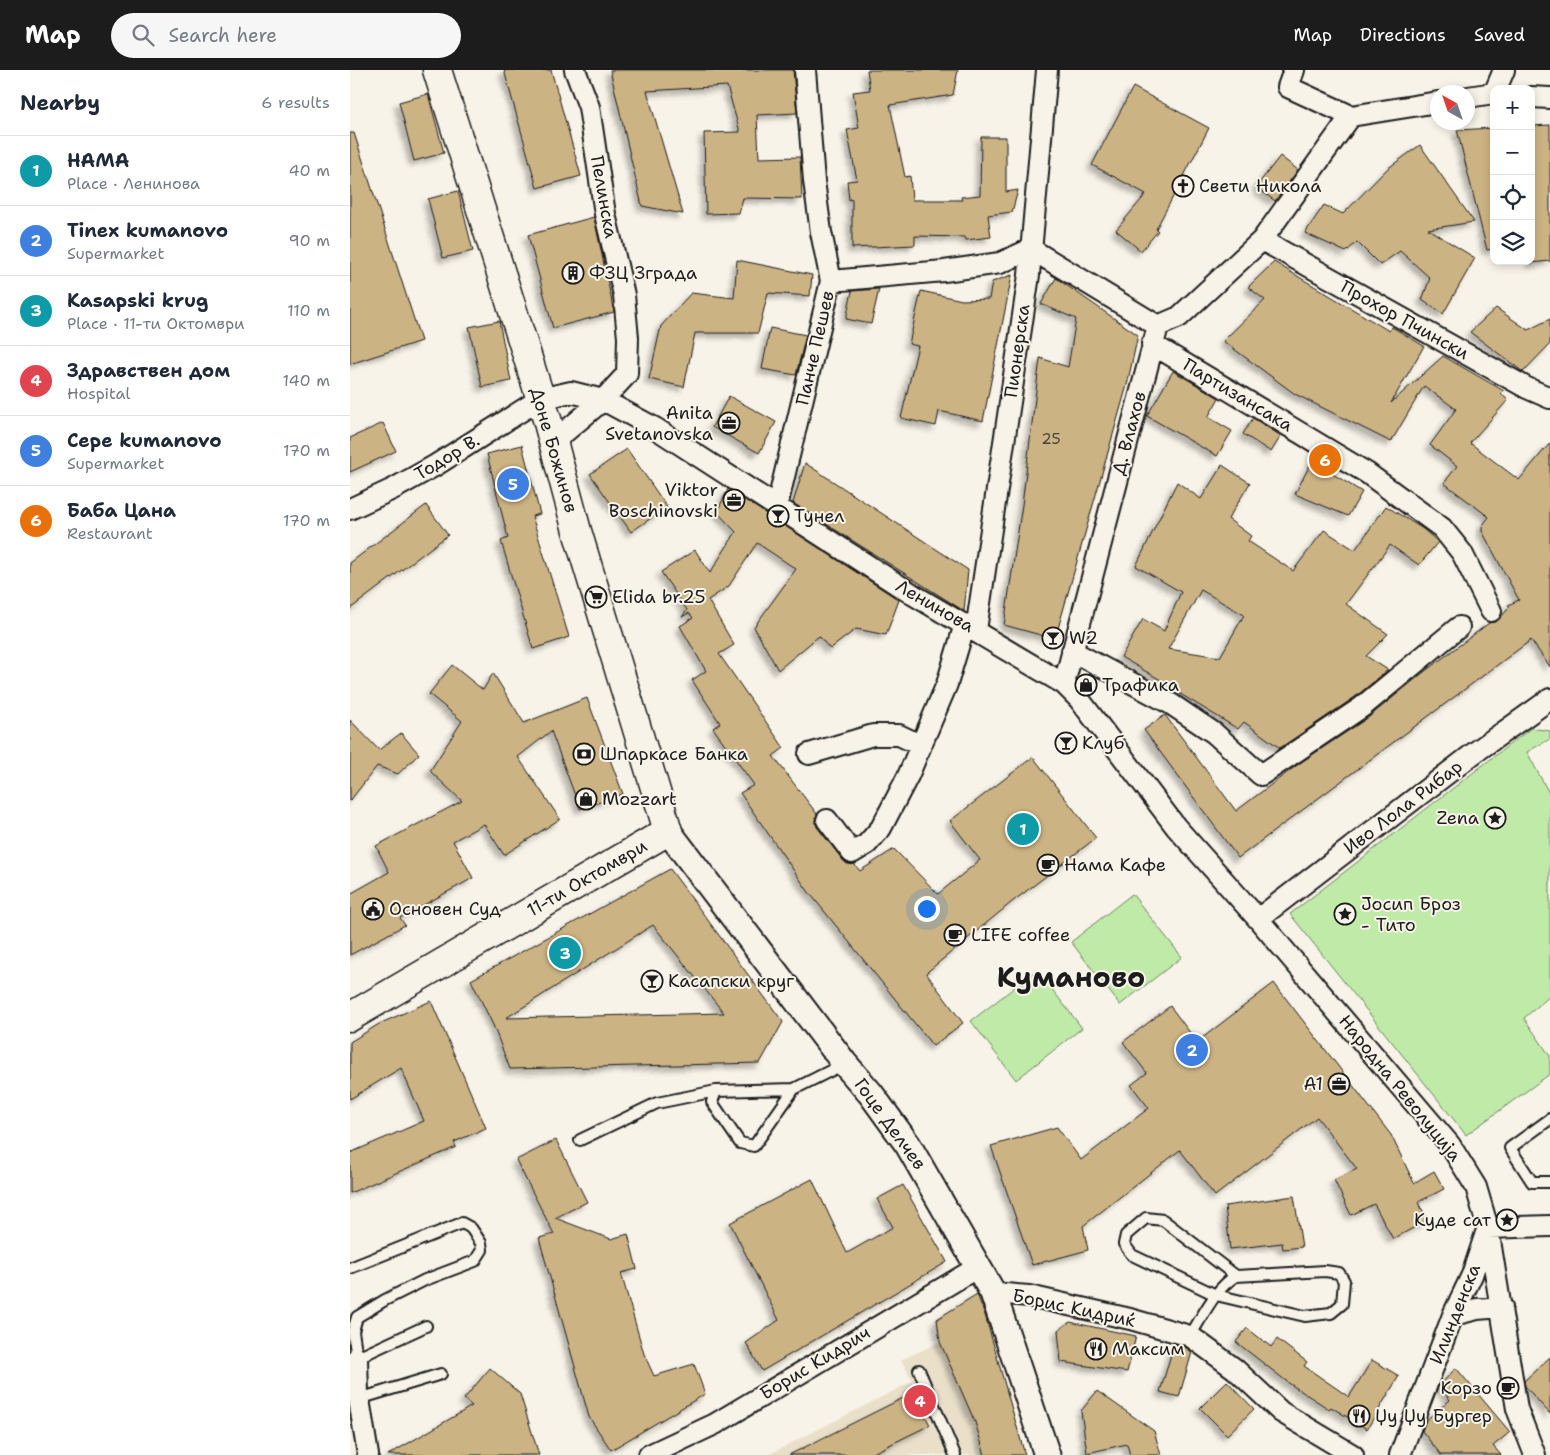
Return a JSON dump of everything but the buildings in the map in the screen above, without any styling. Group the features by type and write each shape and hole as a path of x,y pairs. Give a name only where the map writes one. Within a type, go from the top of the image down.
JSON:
{"main road":[{"name":"Доне Божинов","path":"436,70 540,399 577,530 668,830"},
{"name":"11-ти Октомври","path":"350,1017 668,830"}],"street":[{"name":"Пелинска","path":"553,442 603,400 628,374 628,338 624,295 605,214 588,106 575,70"},
{"name":"Панче Пешев","path":"777,506 831,281 821,232 814,181 805,70"},
{"name":"Пионерска","path":"827,820 852,853 867,844 881,828 891,812 908,776 971,627 1031,249 1047,70"},
{"path":"1294,70 1288,87 1351,116 1430,103"},
{"path":"1498,85 1504,70"},
{"path":"1475,96 1490,94"},
{"path":"1535,96 1550,98"},
{"path":"831,281 944,271 1000,263 1031,249 1155,335 1179,317 1262,240 1351,116"},
{"name":"Прохор Пчински","path":"1262,240 1527,388 1550,398"},
{"name":"Партизансака","path":"1155,335 1367,473 1442,528 1462,553 1491,611"},
{"name":"Д. Влахов","path":"1064,684 1155,335"},
{"name":"Ленинова","path":"540,399 570,392 603,400 655,428 912,594 971,627 1064,684 1079,699 1176,827 1258,919"},
{"name":"Тодор В.","path":"350,508 395,488 436,465 540,399"},
{"path":"1072,651 1171,704 1214,733 1261,775 1362,707 1459,627"},
{"name":"Иво Лола Рибар","path":"1258,919 1474,753 1550,699"},
{"path":"809,754 873,735 899,735 920,745"},
{"name":"Гоце Делчев","path":"668,830 908,1145 993,1293 1047,1455"},
{"name":"Народна Револуција","path":"1258,919 1450,1145 1476,1187 1488,1228 1517,1410 1535,1455"},
{"path":"1488,1228 1550,1226"},
{"name":"Илинденска","path":"1400,1455 1453,1315 1472,1275 1488,1228"},
{"name":"Борис Кидрич","path":"649,1455 715,1424 978,1267"},
{"name":"Борис Кидриќ","path":"993,1293 1038,1298 1130,1319 1190,1336 1235,1369 1281,1412 1353,1455"},
{"path":"1453,1315 1478,1309 1502,1307"},
{"path":"358,1358 359,1399 368,1455"}],"lane":[{"path":"580,1140 657,1103 716,1091 794,1089 845,1064"},
{"path":"716,1091 712,1102 740,1143 754,1146 794,1089"},
{"path":"1550,1119 1510,1148 1532,1182 1550,1182"},
{"path":"1190,1336 1216,1296 1224,1282 1236,1276 1326,1271 1339,1273 1344,1281 1342,1304 1331,1313 1306,1316 1216,1296 1132,1256 1124,1244 1126,1235 1146,1218 1163,1220 1236,1276"},
{"path":"350,1268 462,1223 471,1228 481,1243 482,1250 475,1261 417,1284 357,1317 353,1330 358,1358 426,1326"},
{"path":"919,1370 955,1455"},
{"path":"359,1399 441,1374"}],"shaded area":[{"path":"940,1342 975,1422 985,1455 768,1455 913,1381 901,1360"}],"green space":[{"path":"1531,728 1550,731 1550,739 1527,752 1550,795 1550,996 1524,1018 1550,1056 1550,1074 1466,1135 1290,914"},
{"path":"1132,894 1182,957 1120,1005 1071,942"},
{"path":"1037,970 1082,1028 1016,1080 971,1021"}],"place":[{"name":"Свети Никола","path":"1183,186"},
{"name":"ФЗЦ Зграда","path":"573,273"},
{"name":"Anita Svetanovska","path":"729,423"},
{"name":"Баба Цана","path":"1325,460"},
{"name":"Cepe kumanovo","path":"513,484"},
{"name":"Viktor Boschinovski","path":"734,500"},
{"name":"Тунел","path":"778,516"},
{"name":"Elida br.25","path":"596,597"},
{"name":"W2","path":"1053,638"},
{"name":"Трафика","path":"1086,685"},
{"name":"Клуб","path":"1066,743"},
{"name":"Шпаркасе Банка","path":"584,754"},
{"name":"Mozzart","path":"586,799"},
{"name":"Zena","path":"1495,818"},
{"name":"НАМА","path":"1023,829"},
{"name":"Нама Кафе","path":"1048,865"},
{"name":"Основен Суд","path":"373,909"},
{"name":"Јосип Броз - Тито","path":"1345,914"},
{"name":"LIFE coffee","path":"955,935"},
{"name":"Kasapski krug","path":"565,953"},
{"name":"Касапски круг","path":"652,981"},
{"name":"Tinex kumanovo","path":"1192,1050"},
{"name":"A1","path":"1339,1084"},
{"name":"Куде сат","path":"1507,1220"},
{"name":"Максим","path":"1096,1349"},
{"name":"Корзо","path":"1508,1388"},
{"name":"Здравствен дом","path":"920,1401"},
{"name":"Џу Џу Бургер","path":"1359,1416"}],"district":[{"name":"Куманово","path":"1071,977"}]}
